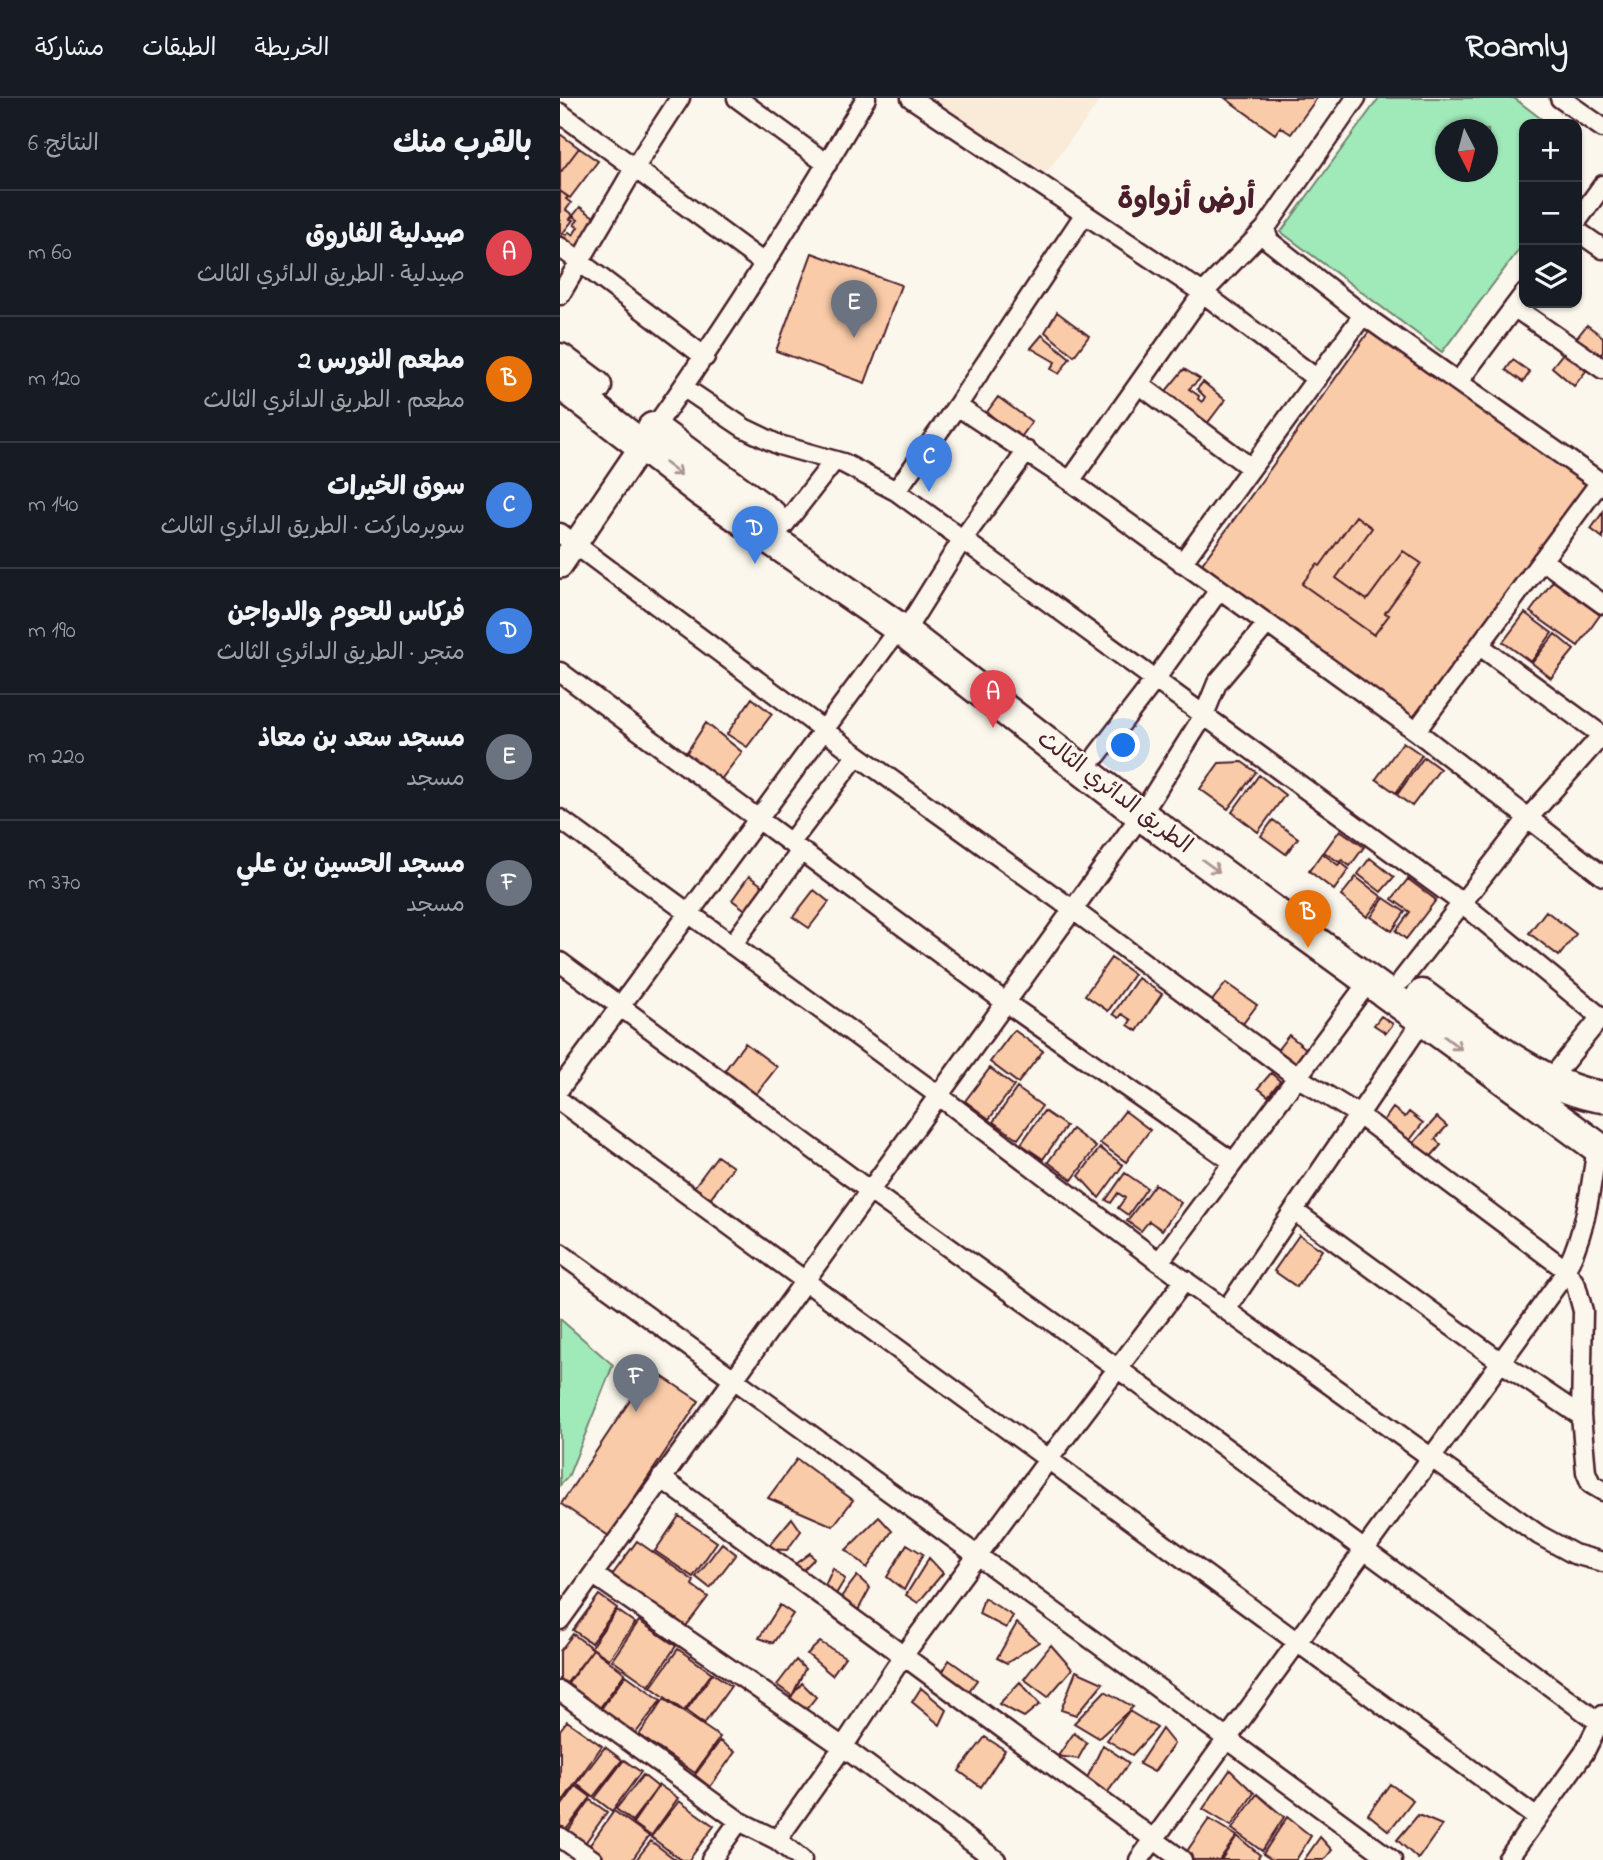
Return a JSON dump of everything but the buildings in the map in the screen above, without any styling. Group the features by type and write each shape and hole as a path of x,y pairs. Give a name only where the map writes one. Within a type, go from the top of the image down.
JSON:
{"highway":[{"name":"الطريق الدائري الثالث","path":"560,359 648,436 701,491 906,624 1097,755 1147,807 1549,1081 1603,1097"},
{"name":"الطريق الدائري الثالث","path":"560,383 648,436 784,525 906,624 1147,807 1369,981 1600,1148"}],"street":[{"path":"560,295 635,167 680,98"},
{"path":"737,98 827,164"},
{"path":"560,566 567,538 648,436 705,357 866,98"},
{"path":"911,98 1202,293 1317,379"},
{"path":"1069,481 1202,293 1265,229 1356,98"},
{"path":"1560,98 1603,128"},
{"path":"560,113 765,264"},
{"path":"1582,214 1603,185"},
{"path":"896,491 957,406 1084,215"},
{"path":"1265,229 1269,241 1363,315 1602,483 1416,731"},
{"path":"1582,234 1603,249"},
{"path":"560,247 705,357"},
{"path":"1458,382 1519,301"},
{"path":"1528,308 1603,369"},
{"path":"1182,563 1363,315"},
{"path":"1139,384 1251,468"},
{"path":"684,387 744,428 779,445 844,463 896,491 1462,903 1602,1018 1549,1081"},
{"path":"957,406 1027,451 1416,731 1603,876"},
{"path":"560,1088 758,818 906,624 962,540 1027,451"},
{"path":"784,525 834,461"},
{"path":"567,538 857,755 1072,909 1297,1077 1359,1115 1566,1270 1576,1285 1583,1311 1581,1416 1586,1472 1591,1484 1603,1491"},
{"path":"1542,561 1603,604"},
{"path":"1097,755 1219,590"},
{"path":"560,1620 1147,807 1204,715 1217,683 1267,624"},
{"path":"1402,980 1529,817 1603,735 1480,646"},
{"path":"560,672 1005,1002 1233,1162"},
{"path":"732,944 857,755"},
{"path":"560,819 938,1095 1158,1262 1432,1458 1550,1542 1574,1554 1603,1562"},
{"path":"560,962 870,1191 1602,1719 1584,1753 1507,1860"},
{"path":"1158,1262 1369,981"},
{"path":"1226,1310 1423,1020"},
{"path":"560,1101 1537,1818"},
{"path":"1139,1860 1566,1270 1585,1224 1600,1148"},
{"path":"1294,1211 1581,1416"},
{"path":"560,1253 1392,1860"},
{"path":"777,1840 903,1656 1185,1280"},
{"path":"661,1478 1182,1860"},
{"path":"594,1575 843,1747 996,1860"},
{"path":"560,1691 739,1821 777,1840 802,1860"},
{"path":"711,1860 739,1821"},
{"path":"560,1837 593,1860"}],"shaded area":[{"path":"922,98 1102,98 1046,173"}],"green space":[{"path":"1379,98 1514,98 1541,119 1519,119 1519,250 1442,352 1281,232"},
{"path":"560,1319 613,1365 568,1477 560,1485"}],"place":[{"name":"مسجد سعد بن معاذ","path":"854,338"},
{"name":"سوق الخيرات","path":"929,492"},
{"name":"فركاس للحوم والدواجن","path":"755,564"},
{"name":"صيدلية الفاروق","path":"993,728"},
{"name":"مطعم النورس 2","path":"1308,948"},
{"name":"مسجد الحسين بن علي","path":"636,1412"}],"district":[{"name":"أرض أزواوة","path":"1186,201"}]}
